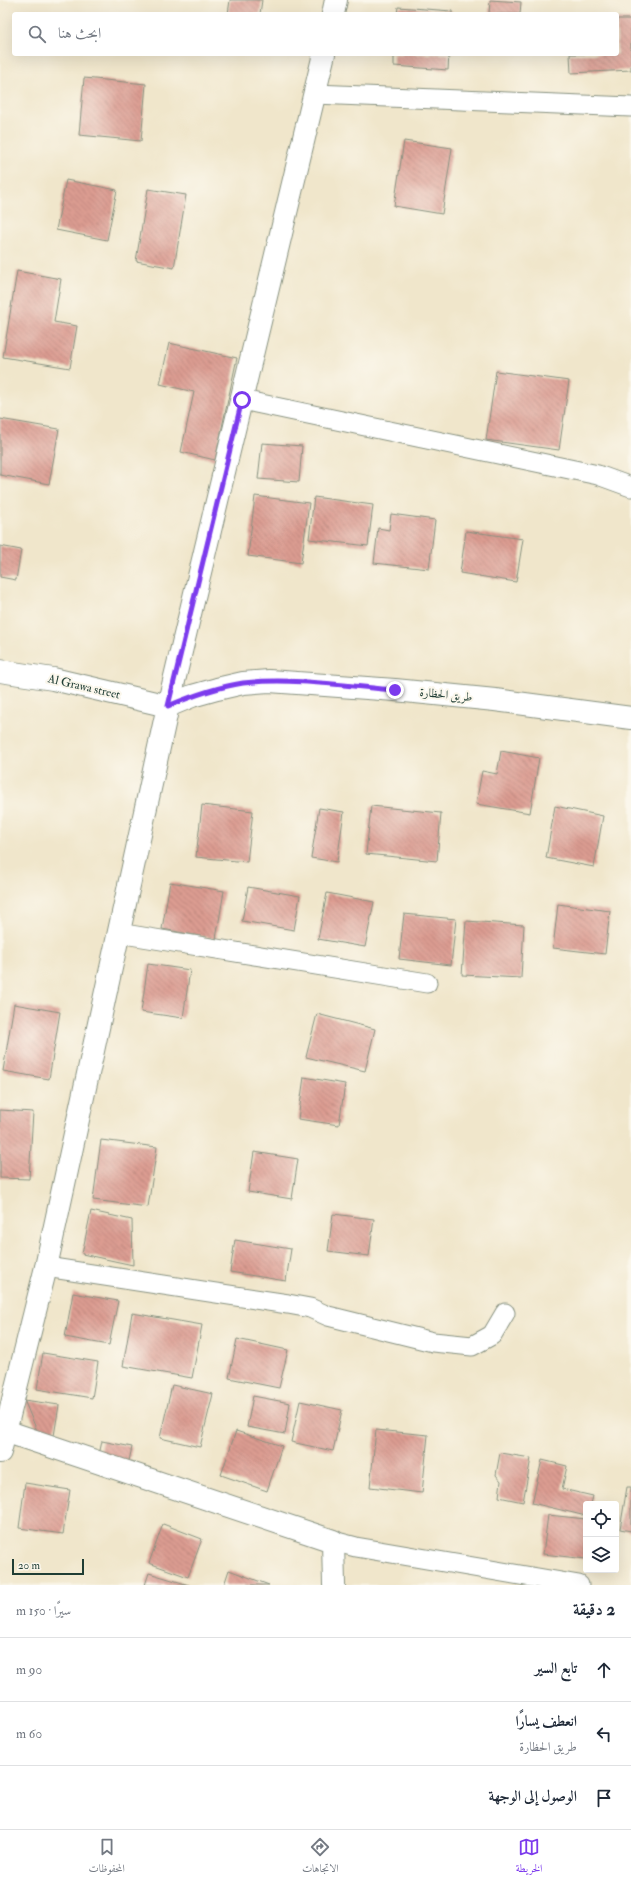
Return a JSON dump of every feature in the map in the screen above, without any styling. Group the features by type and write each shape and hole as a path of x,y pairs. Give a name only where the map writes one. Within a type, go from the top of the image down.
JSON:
{"street":[{"path":"333,12 336,0"},
{"path":"324,56 168,706 46,1267 2,1442 333,1541 364,1548 579,1585"},
{"path":"315,94 631,107"},
{"path":"242,400 598,475 631,487"},
{"name":"Al Grawa street","path":"0,671 53,680 168,706"},
{"name":"طريق الحظارة","path":"168,706 217,689 243,683 269,681 395,690 495,700 631,718"},
{"path":"118,934 427,983"},
{"path":"46,1267 310,1308 328,1316 433,1342 472,1346 492,1335 505,1313"},
{"path":"333,1541 334,1585"}],"building":[{"path":"230,0 262,0 260,12 228,12"},
{"path":"490,0 521,2 520,12 489,12"},
{"path":"398,7 452,11 452,12 397,12"},
{"path":"619,19 631,19 631,70 571,73 570,56 619,56"},
{"path":"394,56 449,56 448,70 394,66"},
{"path":"84,78 146,84 141,141 79,135"},
{"path":"404,141 452,148 442,214 394,206"},
{"path":"66,180 117,190 107,240 56,230"},
{"path":"148,189 186,195 174,268 136,261"},
{"path":"17,271 61,279 54,322 77,326 70,368 3,357"},
{"path":"169,343 237,358 215,460 181,452 194,392 160,384"},
{"path":"496,371 569,381 559,450 486,440"},
{"path":"0,419 59,429 49,484 0,475"},
{"path":"262,443 302,446 299,482 258,479"},
{"path":"255,496 309,503 301,563 248,556"},
{"path":"314,497 373,505 368,546 309,539"},
{"path":"391,514 435,520 429,569 374,563 378,528 389,530"},
{"path":"466,531 523,539 516,582 460,573"},
{"path":"0,546 21,550 16,580 0,577"},
{"path":"501,751 539,758 530,813 476,804 482,771 497,774"},
{"path":"202,805 253,811 247,862 196,857"},
{"path":"371,806 441,813 437,861 366,854"},
{"path":"555,806 603,816 594,867 546,858"},
{"path":"319,808 344,812 337,862 311,858"},
{"path":"170,882 224,891 216,939 162,929"},
{"path":"248,887 300,896 294,930 242,921"},
{"path":"327,893 374,902 365,947 318,939"},
{"path":"558,904 610,911 605,954 553,948"},
{"path":"404,914 456,919 451,965 399,959"},
{"path":"466,921 524,925 521,978 462,975"},
{"path":"148,964 190,970 183,1018 141,1012"},
{"path":"14,1004 60,1012 49,1079 3,1071"},
{"path":"317,1014 375,1029 365,1071 306,1057"},
{"path":"304,1077 345,1084 339,1125 298,1119"},
{"path":"0,1110 33,1112 29,1179 0,1178"},
{"path":"101,1140 157,1147 148,1207 93,1200"},
{"path":"254,1152 298,1159 292,1199 248,1192"},
{"path":"91,1211 132,1220 133,1265 82,1254"},
{"path":"333,1214 374,1219 369,1256 328,1251"},
{"path":"235,1240 291,1249 286,1281 230,1272"},
{"path":"73,1293 118,1301 109,1345 65,1337"},
{"path":"132,1313 202,1325 192,1378 123,1366"},
{"path":"237,1339 288,1350 279,1388 229,1378"},
{"path":"43,1353 98,1362 92,1398 37,1389"},
{"path":"172,1385 213,1394 200,1447 160,1438"},
{"path":"253,1396 290,1403 285,1434 247,1427"},
{"path":"24,1400 59,1405 54,1436 38,1433"},
{"path":"300,1401 342,1410 333,1451 291,1442"},
{"path":"376,1430 428,1435 422,1493 370,1487"},
{"path":"236,1431 282,1446 267,1491 221,1475"},
{"path":"102,1441 132,1447 129,1461 99,1455"},
{"path":"500,1453 531,1458 523,1502 499,1497 501,1481 496,1475"},
{"path":"542,1460 567,1466 562,1489 593,1496 592,1501 583,1501 583,1515 532,1503"},
{"path":"25,1483 70,1490 63,1534 19,1528"},
{"path":"627,1487 631,1487 631,1531 620,1529"},
{"path":"548,1515 583,1519 583,1559 543,1554"},
{"path":"163,1524 202,1539 188,1577 149,1563"},
{"path":"229,1570 269,1585 224,1585"},
{"path":"149,1573 189,1585 145,1585"}],"route":[{"path":"242,400 168,706 192,696 217,689 243,683 269,681 395,690"}]}
